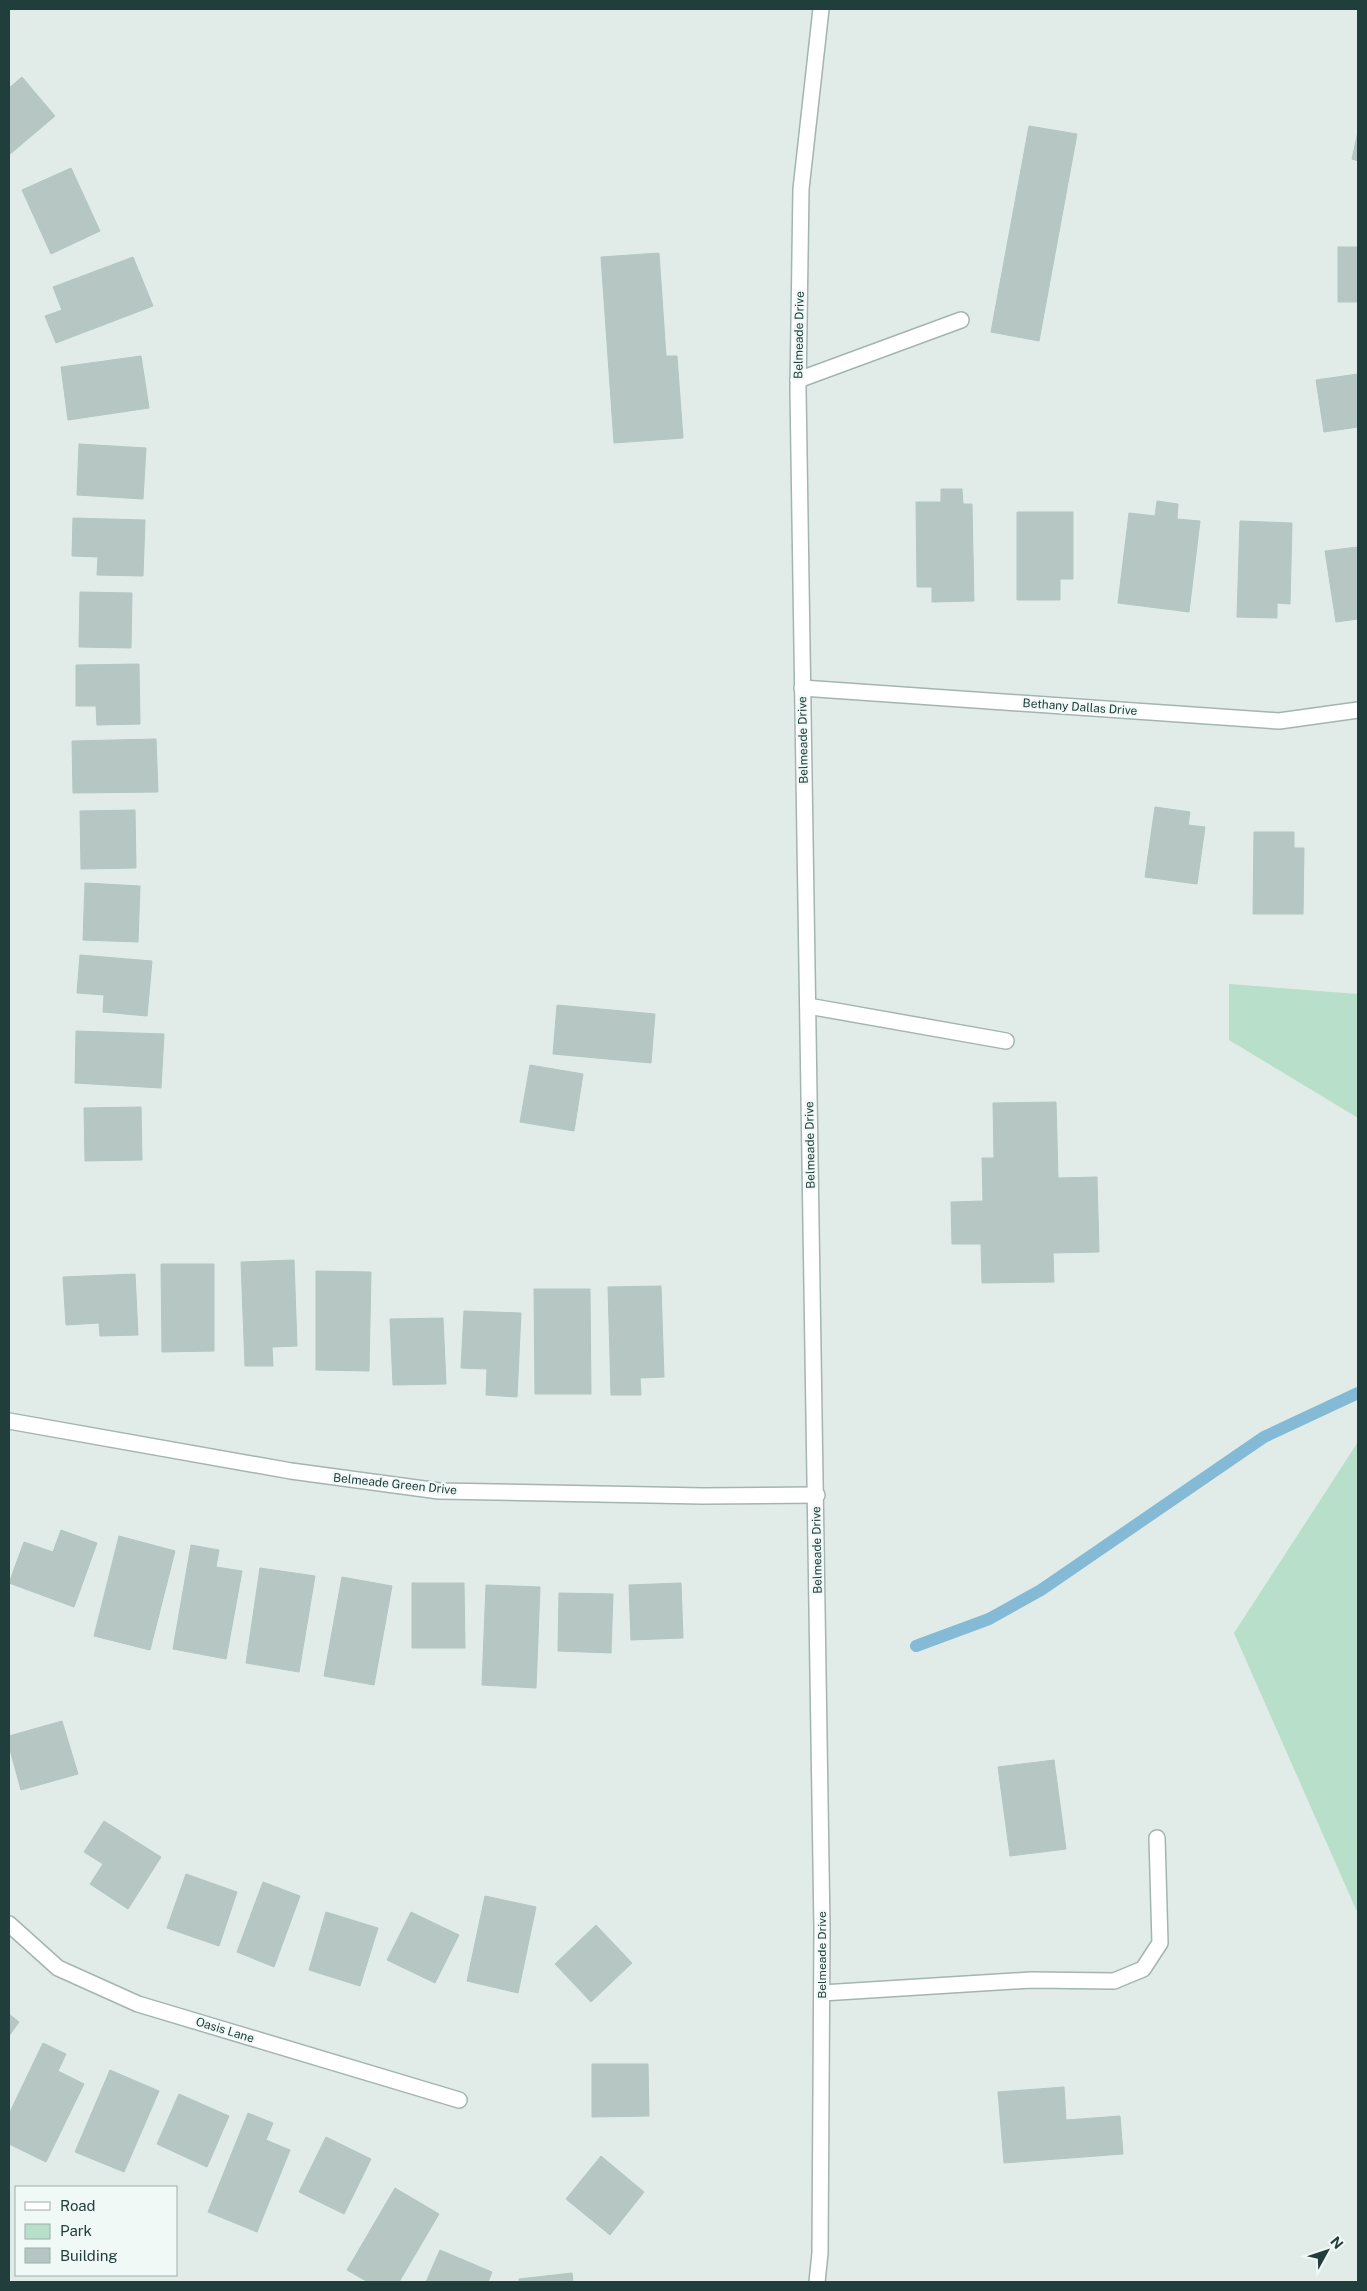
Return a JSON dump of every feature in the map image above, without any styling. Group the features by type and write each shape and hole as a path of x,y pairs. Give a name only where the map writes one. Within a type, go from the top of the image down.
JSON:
{"street":[{"name":"Belmeade Drive","path":"817,2282 820,2253 822,1993 798,380 801,189 821,9"},
{"path":"798,380 961,320"},
{"name":"Bethany Dallas Drive","path":"802,688 1279,721 1358,710"},
{"path":"808,1006 1006,1041"},
{"name":"Belmeade Green Drive","path":"9,1421 290,1471 439,1491 703,1496 816,1495"},
{"path":"822,1993 1031,1980 1114,1981 1143,1969 1160,1943 1157,1838"},
{"name":"Oasis Lane","path":"9,1924 58,1968 138,2004 460,2100"}],"green space":[{"path":"1229,984 1358,994 1358,1118 1229,1040"},
{"path":"1358,1442 1358,1914 1234,1633"}],"building":[{"path":"22,77 55,116 9,155 9,88"},
{"path":"1029,126 1077,134 1039,341 991,332"},
{"path":"1358,132 1358,161 1352,159"},
{"path":"71,168 100,231 51,254 22,190"},
{"path":"1338,247 1358,247 1358,302 1338,302"},
{"path":"659,253 666,356 677,356 683,438 614,443 601,257"},
{"path":"133,257 153,306 56,343 45,316 62,310 53,287"},
{"path":"141,356 149,408 68,420 61,367"},
{"path":"1358,374 1358,427 1324,432 1316,380"},
{"path":"79,444 146,448 143,499 77,495"},
{"path":"941,489 962,489 963,504 972,504 974,601 932,602 932,587 917,587 916,502 941,502"},
{"path":"1157,501 1178,504 1177,519 1200,521 1189,612 1118,603 1129,513 1155,516"},
{"path":"1017,512 1073,512 1073,579 1060,579 1060,600 1017,600"},
{"path":"73,518 145,520 143,576 97,575 98,557 72,556"},
{"path":"1240,521 1292,523 1290,604 1277,603 1277,618 1237,617"},
{"path":"1358,547 1358,619 1336,622 1325,551"},
{"path":"80,592 132,593 131,648 79,647"},
{"path":"139,664 140,724 97,725 96,706 76,706 76,665"},
{"path":"156,739 158,792 73,793 72,741"},
{"path":"1155,807 1190,812 1188,825 1205,827 1197,884 1145,877"},
{"path":"135,810 136,868 81,869 80,811"},
{"path":"1254,832 1294,832 1294,848 1304,848 1303,914 1253,914"},
{"path":"85,883 140,886 138,942 83,940"},
{"path":"80,955 152,961 147,1016 103,1012 104,995 77,993"},
{"path":"557,1005 655,1014 651,1063 553,1054"},
{"path":"76,1031 164,1034 161,1088 75,1083"},
{"path":"530,1065 583,1074 574,1131 520,1122"},
{"path":"1056,1102 1058,1178 1097,1177 1099,1252 1053,1253 1054,1282 982,1283 981,1244 952,1244 951,1202 983,1201 982,1158 994,1158 993,1103"},
{"path":"141,1107 142,1160 85,1161 84,1108"},
{"path":"294,1260 297,1346 272,1347 273,1366 245,1366 241,1262"},
{"path":"161,1264 214,1264 214,1351 162,1352"},
{"path":"316,1271 371,1272 369,1371 316,1370"},
{"path":"135,1274 138,1335 100,1336 99,1323 66,1325 63,1277"},
{"path":"661,1286 664,1377 640,1378 641,1395 611,1395 608,1287"},
{"path":"534,1289 590,1289 591,1394 535,1394"},
{"path":"464,1311 521,1313 517,1397 486,1395 487,1369 461,1368"},
{"path":"443,1318 446,1384 393,1385 390,1319"},
{"path":"61,1530 97,1543 74,1607 9,1583 24,1542 53,1552"},
{"path":"119,1536 175,1551 150,1650 94,1636"},
{"path":"191,1545 219,1550 216,1567 242,1571 226,1659 173,1649"},
{"path":"260,1568 315,1576 299,1672 246,1663"},
{"path":"342,1577 392,1586 374,1685 324,1676"},
{"path":"412,1583 464,1583 465,1648 412,1648"},
{"path":"681,1583 683,1638 631,1640 629,1585"},
{"path":"486,1585 540,1587 536,1688 482,1685"},
{"path":"559,1593 613,1594 611,1653 558,1651"},
{"path":"62,1721 78,1774 21,1790 9,1746 9,1736"},
{"path":"1054,1760 1066,1849 1010,1856 998,1767"},
{"path":"104,1821 161,1857 128,1909 90,1884 103,1864 84,1852"},
{"path":"186,1874 237,1892 219,1946 167,1928"},
{"path":"263,1882 300,1896 274,1967 237,1952"},
{"path":"485,1896 536,1907 518,1993 467,1981"},
{"path":"326,1912 378,1928 360,1986 309,1970"},
{"path":"411,1912 459,1935 435,1983 387,1960"},
{"path":"596,1925 632,1963 591,2002 555,1964"},
{"path":"9,2014 19,2022 9,2036"},
{"path":"43,2043 66,2054 58,2071 84,2084 46,2162 9,2144 9,2114"},
{"path":"592,2064 648,2064 649,2116 592,2117"},
{"path":"110,2070 159,2091 124,2172 75,2152"},
{"path":"1064,2087 1066,2120 1120,2116 1123,2154 1004,2163 998,2092"},
{"path":"179,2094 229,2116 207,2167 157,2144"},
{"path":"248,2113 273,2123 266,2140 290,2150 257,2232 208,2212"},
{"path":"326,2137 371,2159 344,2214 299,2192"},
{"path":"601,2156 644,2192 610,2235 566,2199"},
{"path":"395,2188 439,2214 399,2282 368,2282 347,2270"},
{"path":"440,2250 492,2272 488,2282 426,2282"},
{"path":"572,2273 573,2282 519,2282 519,2279"}],"waterway":[{"path":"916,1646 989,1619 1041,1590 1264,1437 1358,1393"}]}
